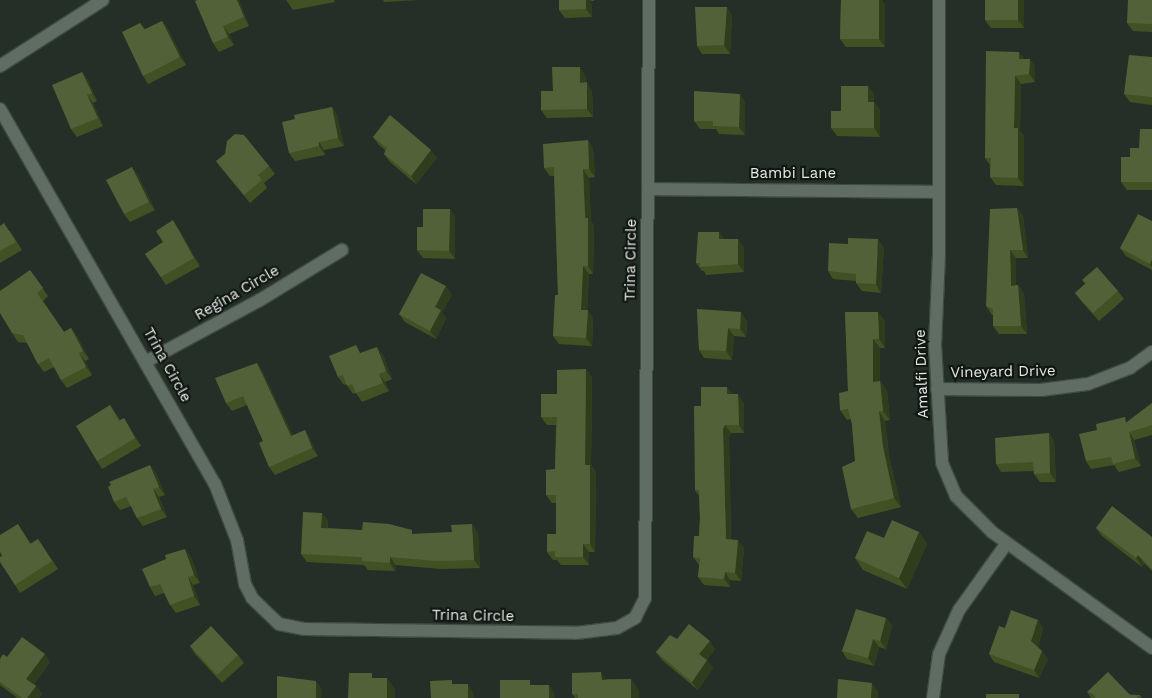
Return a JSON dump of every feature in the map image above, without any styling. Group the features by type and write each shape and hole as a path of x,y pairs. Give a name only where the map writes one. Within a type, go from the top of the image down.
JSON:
{"street":[{"path":"0,66 103,0"},
{"name":"Trina Circle","path":"0,109 147,361 215,484 238,540 244,584 252,598 279,624 304,629 517,633 576,633 617,628 635,618 645,598 649,0"},
{"name":"Amalfi Drive","path":"939,0 937,389 942,463 956,496 1007,544 1152,648"},
{"name":"Bambi Lane","path":"648,189 939,192"},
{"name":"Regina Circle","path":"147,361 260,300 342,250"},
{"name":"Vineyard Drive","path":"937,389 1041,390 1088,384 1130,368 1152,352"},
{"path":"933,698 939,654 959,610 1007,544"}],"building":[{"path":"237,0 244,17 223,26 228,37 213,43 195,1"},
{"path":"559,0 586,0 586,9 559,10"},
{"path":"841,0 879,0 879,39 840,39"},
{"path":"985,0 1018,0 1018,20 985,20"},
{"path":"1128,0 1152,0 1152,24 1127,23"},
{"path":"695,7 727,7 724,45 697,46"},
{"path":"162,21 180,57 143,76 122,32 140,23 144,30"},
{"path":"986,51 1019,52 1019,59 1030,59 1029,74 1015,76 1014,128 1018,128 1018,178 990,177 991,158 985,158"},
{"path":"1129,55 1152,57 1152,97 1124,94"},
{"path":"552,67 580,67 580,83 587,82 587,109 541,110 541,91 553,91"},
{"path":"82,72 92,93 87,95 98,118 71,129 52,85"},
{"path":"841,86 868,86 868,102 874,102 874,128 831,128 831,111 841,111"},
{"path":"694,91 740,94 739,127 713,126 713,121 694,121"},
{"path":"332,107 338,138 319,142 319,146 289,153 282,122 295,119 294,115"},
{"path":"390,115 431,150 411,176 384,154 387,148 373,137"},
{"path":"1140,129 1152,129 1152,182 1121,182 1121,157 1130,157 1130,148 1139,148"},
{"path":"235,134 244,135 269,166 258,175 262,180 244,195 216,161 225,154 227,141"},
{"path":"588,140 589,169 583,169 585,218 588,218 588,266 583,266 581,310 588,310 586,338 553,336 555,295 558,295 554,167 544,168 543,144"},
{"path":"132,167 149,202 124,214 106,180"},
{"path":"1017,208 1023,250 1010,250 1011,286 1018,285 1021,326 993,326 993,309 986,306 990,209"},
{"path":"423,209 450,209 449,251 417,250 417,227 423,227"},
{"path":"1138,214 1152,221 1152,259 1150,264 1120,248"},
{"path":"173,220 194,258 161,277 145,254 163,242 156,231"},
{"path":"4,223 16,242 0,251 0,226"},
{"path":"698,232 719,232 719,239 738,239 738,264 700,267 700,263 696,263"},
{"path":"848,238 878,239 876,284 856,283 856,274 828,271 829,243 848,244"},
{"path":"1097,267 1118,291 1093,313 1075,293 1086,283 1082,280"},
{"path":"30,270 43,288 37,293 64,332 71,328 83,351 79,353 86,367 61,380 49,358 38,364 23,335 12,333 0,313 0,291"},
{"path":"421,273 446,286 435,307 441,310 430,331 399,314"},
{"path":"697,309 741,312 740,329 728,328 726,351 699,350"},
{"path":"845,312 878,312 879,339 873,339 873,382 880,381 883,411 879,411 883,447 894,498 851,509 842,467 855,461 852,424 848,409 840,410 839,393 848,391"},
{"path":"356,345 360,353 377,347 386,371 379,374 383,383 356,393 352,384 347,386 343,375 338,377 329,356"},
{"path":"257,363 291,436 305,430 312,448 269,467 259,443 263,441 243,396 226,403 215,378"},
{"path":"586,369 585,465 590,465 590,544 583,544 583,557 555,557 555,551 547,552 547,534 556,534 556,495 546,495 546,470 555,469 557,417 541,417 541,394 557,394 557,370"},
{"path":"701,387 727,387 727,394 738,394 739,425 725,425 723,429 726,539 738,540 735,573 725,572 724,579 698,577 700,558 693,557 694,536 699,536 700,518 699,490 695,490 694,406 701,406"},
{"path":"1152,403 1152,425 1129,432 1135,458 1113,464 1111,457 1086,461 1079,434 1097,430 1096,424 1125,417 1126,423"},
{"path":"110,405 119,421 124,418 135,438 97,461 76,426"},
{"path":"1049,433 1050,473 1034,474 1033,462 996,464 995,438"},
{"path":"150,465 159,487 153,489 161,509 137,518 126,497 114,502 108,487 111,485 109,482"},
{"path":"1112,506 1152,537 1152,569 1138,555 1136,558 1096,528"},
{"path":"303,512 322,513 321,528 362,530 363,522 389,524 412,530 412,534 452,532 451,525 472,524 474,560 436,561 390,557 390,563 362,561 362,557 301,554"},
{"path":"892,520 919,532 899,578 855,558 867,531 884,538"},
{"path":"18,524 30,544 38,539 52,561 15,585 0,562 0,557 2,556 0,552 0,535"},
{"path":"185,549 194,575 188,577 194,596 170,605 160,584 150,587 142,569 166,559 165,555"},
{"path":"856,609 886,618 880,641 873,639 868,658 842,651"},
{"path":"1011,610 1038,620 1031,641 1042,651 1034,670 989,654 999,626 1005,628"},
{"path":"689,624 710,641 699,654 707,660 692,682 656,652 670,635 677,639"},
{"path":"211,626 238,655 217,675 190,646"},
{"path":"22,637 45,654 26,679 36,686 27,698 22,698 0,682 0,659 3,654 7,657"},
{"path":"601,672 602,680 631,679 631,698 578,698 578,694 572,694 572,673"},
{"path":"1108,672 1130,695 1140,695 1136,698 1096,698 1093,694 1087,692"},
{"path":"349,673 372,673 372,678 387,678 387,698 348,698"},
{"path":"277,676 316,681 316,698 277,698"},
{"path":"838,679 872,683 871,698 837,698"},
{"path":"452,680 452,684 468,684 468,698 431,698 430,681"},
{"path":"500,680 530,680 530,685 549,685 549,698 500,698"},
{"path":"986,694 1019,694 1019,698 986,698"}]}
